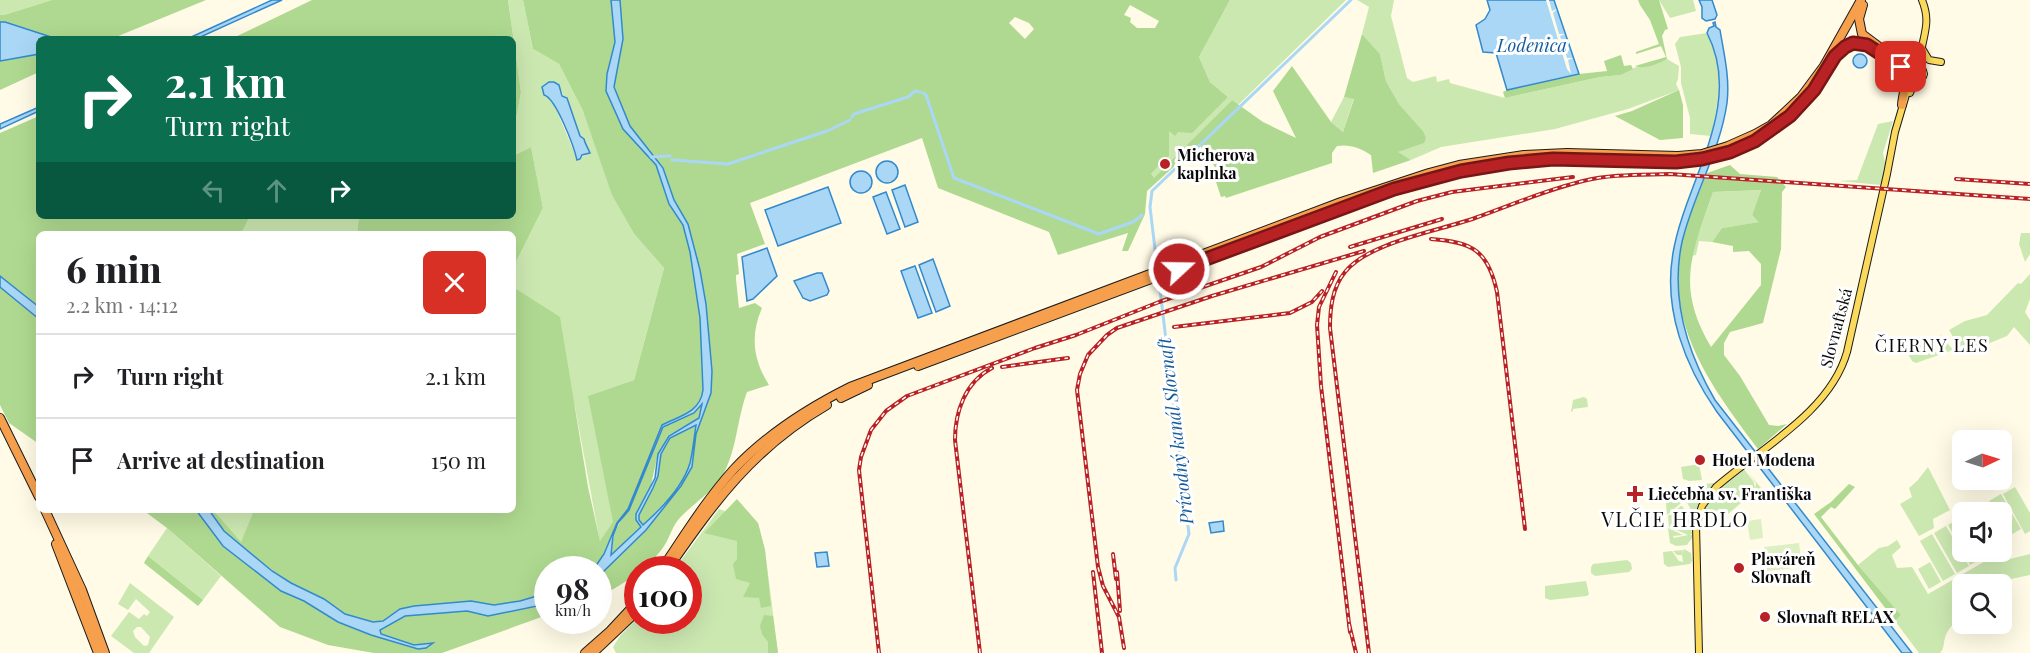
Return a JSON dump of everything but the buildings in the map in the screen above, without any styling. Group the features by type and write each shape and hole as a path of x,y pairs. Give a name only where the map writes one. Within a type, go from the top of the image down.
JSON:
{"highway":[{"path":"671,556 710,499 735,468 773,434 850,387 1400,181 1459,165 1545,157 1677,159 1742,144 1773,129 1798,108 1821,80 1862,1"},
{"path":"1862,1 1859,19 1862,34 1892,59 1899,72 1903,88 1902,105"},
{"path":"1742,144 1771,125 1801,98 1824,66 1862,1"},
{"path":"1835,56 1845,47 1857,42 1867,45 1907,68"},
{"path":"1892,59 1910,59 1920,51"},
{"path":"677,556 708,511 739,474 795,426 852,392 1394,189 1461,171 1545,157"},
{"path":"0,418 36,496"},
{"path":"0,428 36,493"},
{"path":"44,513 98,653"},
{"path":"44,513 79,582 105,653"},
{"path":"585,653 624,616"},
{"path":"593,653 624,624"}],"main road":[{"path":"1907,68 1910,80 1914,83 1924,75 1920,51 1923,23 1920,0"},
{"path":"1920,51 1929,60 1941,62"},
{"path":"1907,96 1903,75 1916,60 1920,51"},
{"path":"1907,68 1917,64 1923,66"},
{"name":"Slovnaftská","path":"1888,170 1902,105 1914,83"},
{"name":"Slovnaftská","path":"1699,653 1696,520 1703,503 1711,492 1818,403 1830,389 1841,369 1847,352 1907,96"}],"green space":[{"path":"0,0 52,0 0,15"},
{"path":"52,0 206,0 118,36 47,36 0,22 0,15"},
{"path":"312,0 508,0 513,36 237,36"},
{"path":"508,0 523,0 533,49 559,64 583,111 635,235 664,268 634,380 589,396 614,522 600,542 575,407 534,302 516,289 516,262 543,208 531,147 516,154 516,119 521,92 516,57 516,36 513,36","holes":["559,85 580,136 590,153 577,159 552,99 548,96"]},
{"path":"523,0 611,0 615,42 609,64 606,91 623,129 656,165 669,204 683,225 690,252 700,318 703,396 693,411 662,425 634,495 664,426 693,413 703,403 699,418 669,435 658,454 651,485 636,514 641,527 611,555 615,532 627,512 617,526 603,556 534,556 534,597 494,605 471,601 414,606 400,609 391,618 373,622 345,614 324,599 272,571 224,531 211,513 216,513 241,542 253,513 516,513 516,289 560,317 588,487 600,541 613,522 588,396 634,380 664,268 635,235 612,195 583,111 559,64 533,49"},
{"path":"620,0 1230,0 1199,57 1210,82 1228,97 1192,133 1178,132 1175,136 1169,131 1169,156 1151,174 1154,178 1232,100 1263,122 1296,138 1273,91 1292,66 1331,122 1343,132 1354,99 1344,97 1362,34 1380,54 1386,81 1399,104 1423,131 1426,138 1424,143 1398,152 1411,160 1373,173 1371,155 1355,147 1337,146 1332,153 1332,163 1226,198 1221,197 1213,173 1217,170 1199,144 1147,191 1145,214 1128,251 1122,251 1128,233 1058,255 1049,232 938,188 922,138 750,203 765,244 737,254 739,274 736,275 736,279 739,308 755,303 762,308 756,328 755,347 759,366 769,385 747,392 728,465 719,481 678,520 656,556 624,556 624,583 612,590 612,563 646,530 681,486 692,467 696,434 711,393 712,371 706,304 688,224 674,200 663,168 630,126 614,87 623,39","holes":["1130,5 1159,21 1155,28 1137,28 1130,22 1131,18 1124,15","1015,17 1029,23 1034,29 1025,39 1009,23"]},
{"path":"1230,0 1346,0 1238,105 1232,100 1154,179 1150,175 1169,156 1169,131 1178,132 1228,97 1210,82 1199,57"},
{"path":"1357,0 1394,0 1391,16 1407,78 1413,82 1436,76 1437,82 1449,79 1450,83 1505,98 1600,77 1621,75 1636,67 1649,66 1667,59 1679,66 1676,84 1679,90 1628,109 1555,129 1441,147 1411,160 1397,152 1423,143 1423,131 1399,104 1386,81 1380,54 1362,34 1369,7"},
{"path":"1638,0 1659,0 1668,29 1662,36 1667,59 1647,67 1635,66 1666,57 1661,46 1636,54 1636,52 1659,44 1650,20"},
{"path":"1659,0 1693,0 1696,11 1670,18"},
{"path":"1707,33 1713,46 1719,84 1711,136 1690,134 1690,118 1681,83 1681,67 1675,44 1680,37"},
{"path":"36,55 36,73 0,90 0,61"},
{"path":"1621,55 1624,66 1631,65 1633,69 1621,75 1600,77 1505,98 1503,92 1507,90 1579,74 1607,71 1604,61"},
{"path":"516,57 521,92 516,119"},
{"path":"1679,90 1683,105 1683,138 1660,140 1615,116 1632,111"},
{"path":"1344,97 1354,98 1343,132 1331,122"},
{"path":"36,117 36,219 248,219 242,231 36,231 36,305 0,276 0,133"},
{"path":"1893,121 1883,153 1886,167 1881,185 1838,181 1857,180 1878,124"},
{"path":"531,147 543,208 516,262 516,231 357,231 359,219 516,219 516,154"},
{"path":"1730,165 1740,174 1777,177 1786,187 1782,192 1781,249 1763,323 1730,332 1724,343 1724,355 1740,376 1769,425 1787,424 1758,449 1709,378 1686,327 1679,300 1678,272 1682,242 1707,173","holes":["1761,190 1752,215 1759,222 1722,228 1712,242 1733,246 1733,252 1749,251 1761,264 1761,285 1711,347 1693,306 1690,287 1694,252 1713,192"]},
{"path":"1761,190 1752,215 1760,222 1722,228 1712,242 1699,241 1696,255 1691,256 1713,192"},
{"path":"248,219 359,219 357,231 242,231"},
{"path":"2021,233 2030,233 2030,254 2025,262 2019,244"},
{"path":"2030,274 2030,299 2025,312 2030,320 2030,345 2014,327 2007,336 1963,354 1949,330 1965,321 1987,315"},
{"path":"0,287 36,317 36,442 9,423 0,405"},
{"path":"1940,334 1953,350 1916,363 1912,361 1907,348 1926,341 1932,352 1939,351 1944,346"},
{"path":"1584,397 1587,399 1588,407 1573,409 1571,412 1573,400"},
{"path":"696,424 692,456 685,474 669,498 643,525 639,521 639,515 658,476 661,454 670,438"},
{"path":"1699,464 1702,480 1683,479 1681,467"},
{"path":"1928,467 1950,510 1933,519 1934,528 1919,536 1900,504 1912,497 1909,488"},
{"path":"1743,468 1754,482 1755,489 1756,483 1747,471 1761,488 1756,494 1755,491 1728,514 1711,512 1703,517 1700,516 1713,493"},
{"path":"1714,483 1716,485 1705,496 1696,513 1693,513 1686,501 1705,484"},
{"path":"1849,484 1855,487 1835,509 1831,507 1821,517 1901,615 1895,621 1814,514 1831,502"},
{"path":"2015,487 2030,513 2030,531 2025,534 2012,510 2012,502 2007,502 2003,494"},
{"path":"2001,494 2006,502 1990,502"},
{"path":"1671,498 1681,503 1667,515 1666,503"},
{"path":"737,499 758,523 765,550 771,606 761,608 759,598 743,597 750,583 736,579 733,564 737,559 737,541 704,533"},
{"path":"1681,506 1690,517 1675,511 1682,516 1678,528 1683,516 1690,519 1692,534 1689,535 1692,535 1692,538 1687,545 1676,546 1670,543 1668,528 1683,535 1673,536 1674,538 1688,535 1669,527 1668,516"},
{"path":"719,509 758,523 765,550 778,653 616,653 613,647 624,632 624,634 702,634 702,556 684,556"},
{"path":"147,513 198,513 223,546 281,591 304,601 338,622 418,649 432,644 414,645 381,634 380,630 405,616 467,611 488,616 534,607 534,620 442,653 374,653 328,645 280,627"},
{"path":"216,513 253,513 241,543"},
{"path":"2012,513 2021,529 2012,534"},
{"path":"1761,519 1763,538 1750,540 1747,521"},
{"path":"1946,526 1952,536 1952,562 1967,562 1969,566 1957,573 1934,533"},
{"path":"167,528 221,576 203,600 148,556"},
{"path":"1932,534 1955,574 1943,581 1920,541"},
{"path":"1897,540 1901,547 1892,555 1897,568 1912,567 1928,594 1952,580 1952,626 1940,653 1919,653 1895,621 1901,615 1858,565 1879,548 1888,546"},
{"path":"1799,543 1802,567 1767,571 1764,547"},
{"path":"1684,549 1691,553 1690,564 1668,567 1664,564 1663,552 1672,551 1679,561 1683,562"},
{"path":"1683,550 1682,555 1677,555 1673,551"},
{"path":"2030,554 2030,575 2012,579 2012,574 1963,574 1984,562 2012,562 2012,558"},
{"path":"148,556 203,600 198,606 144,563"},
{"path":"1627,560 1631,563 1632,569 1629,572 1595,576 1591,573 1593,564"},
{"path":"1930,562 1941,582 1929,589 1918,569"},
{"path":"1586,581 1589,594 1587,596 1550,600 1545,598 1545,586"},
{"path":"130,583 174,617 149,653 134,653 111,636 129,612 139,619 150,612 136,599 128,610 118,604","holes":["141,627 150,637 148,645 144,646 135,637 133,631"]},
{"path":"764,615 773,616 778,653 768,653 768,642 760,626"}],"water":[{"path":"272,0 282,0 203,36 194,36"},
{"path":"611,0 620,0 623,39 614,87 630,126 663,168 674,200 688,224 706,304 712,371 711,393 696,434 692,467 681,486 646,530 612,563 612,556 603,556 617,523 628,509 662,425 693,409 698,404 703,390 700,318 690,252 683,225 669,204 656,165 623,129 606,91 607,74 615,42","holes":["702,404 699,418 669,436 658,454 655,478 636,514 636,520 641,527 611,555 613,536 618,523 629,510 663,427 694,413","696,425 687,472 677,489 643,525 639,520 639,515 658,476 661,454 670,438"]},
{"name":"Lodenica","path":"1487,0 1554,0 1579,74 1507,90 1496,53 1483,52 1476,25 1485,19 1490,10"},
{"path":"1699,0 1712,0 1717,15 1715,19 1706,21 1702,18 1702,7"},
{"path":"0,22 48,36 36,36 36,55 0,61"},
{"path":"1715,22 1716,27 1720,30 1726,66 1727,103 1719,139 1682,242 1678,284 1689,344 1715,400 1912,653 1902,653 1717,412 1695,376 1679,337 1671,295 1673,253 1679,226 1709,143 1716,116 1719,88 1717,60 1707,33"},
{"path":"1857,54 1863,54 1867,61 1863,68 1857,68 1853,64 1853,58"},
{"path":"549,82 559,85 562,96 567,98 580,136 584,139 590,153 582,155 580,159 577,160 559,113 549,98 544,95 542,87"},
{"path":"36,108 36,112 0,129 0,124"},
{"path":"883,161 891,161 898,168 898,176 891,183 883,183 876,176 876,168"},
{"path":"861,171 869,174 872,182 869,190 861,193 853,190 850,182 853,174"},
{"path":"905,185 918,222 905,227 892,190"},
{"path":"828,187 841,223 778,246 765,210"},
{"path":"886,192 900,229 887,234 873,197"},
{"path":"767,248 777,276 753,299 747,301 742,257"},
{"path":"933,259 950,306 936,312 919,265"},
{"path":"915,266 932,313 918,318 901,271"},
{"path":"822,273 829,291 827,295 810,301 803,298 794,281"},
{"path":"0,276 36,305 36,317 0,287"},
{"path":"198,513 211,513 224,531 272,571 291,583 324,599 345,614 373,622 383,621 400,609 414,606 471,601 494,605 534,597 534,607 488,616 467,611 405,616 380,630 381,634 414,645 433,643 426,648 418,649 338,622 304,601 281,591 223,546"},
{"path":"1223,521 1224,531 1211,533 1209,523"},
{"path":"827,552 829,566 817,567 815,553"}],"pier":[{"path":"1546,0 1549,0 1552,11 1557,9 1553,13 1559,34 1565,34 1560,36 1567,58 1573,58 1568,60 1571,74 1567,69"}],"waterway":[{"name":"Prívodný kanál Slovnaft","path":"1157,266 1150,207 1152,191 1351,0"},
{"path":"852,117 854,114 908,97 915,91 920,92"},
{"path":"923,93 926,95 954,178 1099,234 1133,222 1142,215"},
{"path":"672,160 728,164 827,131 850,120"},
{"path":"651,157 670,156"},
{"name":"Prívodný kanál Slovnaft","path":"1159,281 1189,534 1175,568 1176,580"}],"railway":[{"path":"1369,653 1330,328 1331,306 1337,285 1345,272 1356,262 1387,245 1405,239 1475,218 1556,189 1583,181 1615,176 1670,174 2030,199"},
{"path":"879,653 859,470 861,457 871,430 886,411 907,396 1076,335 1159,302 1261,267 1320,237 1417,201 1452,192 1573,177"},
{"path":"1956,179 2030,184"},
{"path":"1350,247 1442,219"},
{"path":"1431,239 1457,243 1476,251 1489,266 1493,278 1497,292 1525,529"},
{"path":"1124,648 1119,617 1103,586 1098,567 1077,390 1080,374 1088,355 1117,328 1212,296 1364,251"},
{"path":"1336,272 1319,307 1317,325 1321,386 1350,632"},
{"path":"1174,327 1290,313 1312,302 1322,291"},
{"path":"1002,367 1068,358"},
{"path":"980,653 955,429 963,399 968,390 975,381 992,368"},
{"path":"1113,554 1116,579"},
{"path":"1093,572 1102,653"},
{"path":"1117,572 1120,611"},
{"path":"1349,624 1356,653"}],"place":[{"name":"Micherova kaplnka","path":"1165,164"},
{"name":"Hotel Modena","path":"1700,460"},
{"name":"Liečebňa sv. Františka","path":"1635,494"},
{"name":"Plaváreň Slovnaft","path":"1739,568"},
{"name":"Slovnaft RELAX","path":"1765,617"}],"district":[{"name":"ČIERNY LES","path":"1932,346"},
{"name":"VLČIE HRDLO","path":"1675,520"}],"route":[{"path":"1179,269 1394,189 1461,171 1553,159 1676,162 1713,157 1730,152 1755,141 1781,124 1814,90 1835,56 1853,43 1859,42 1867,45 1901,67"}]}
